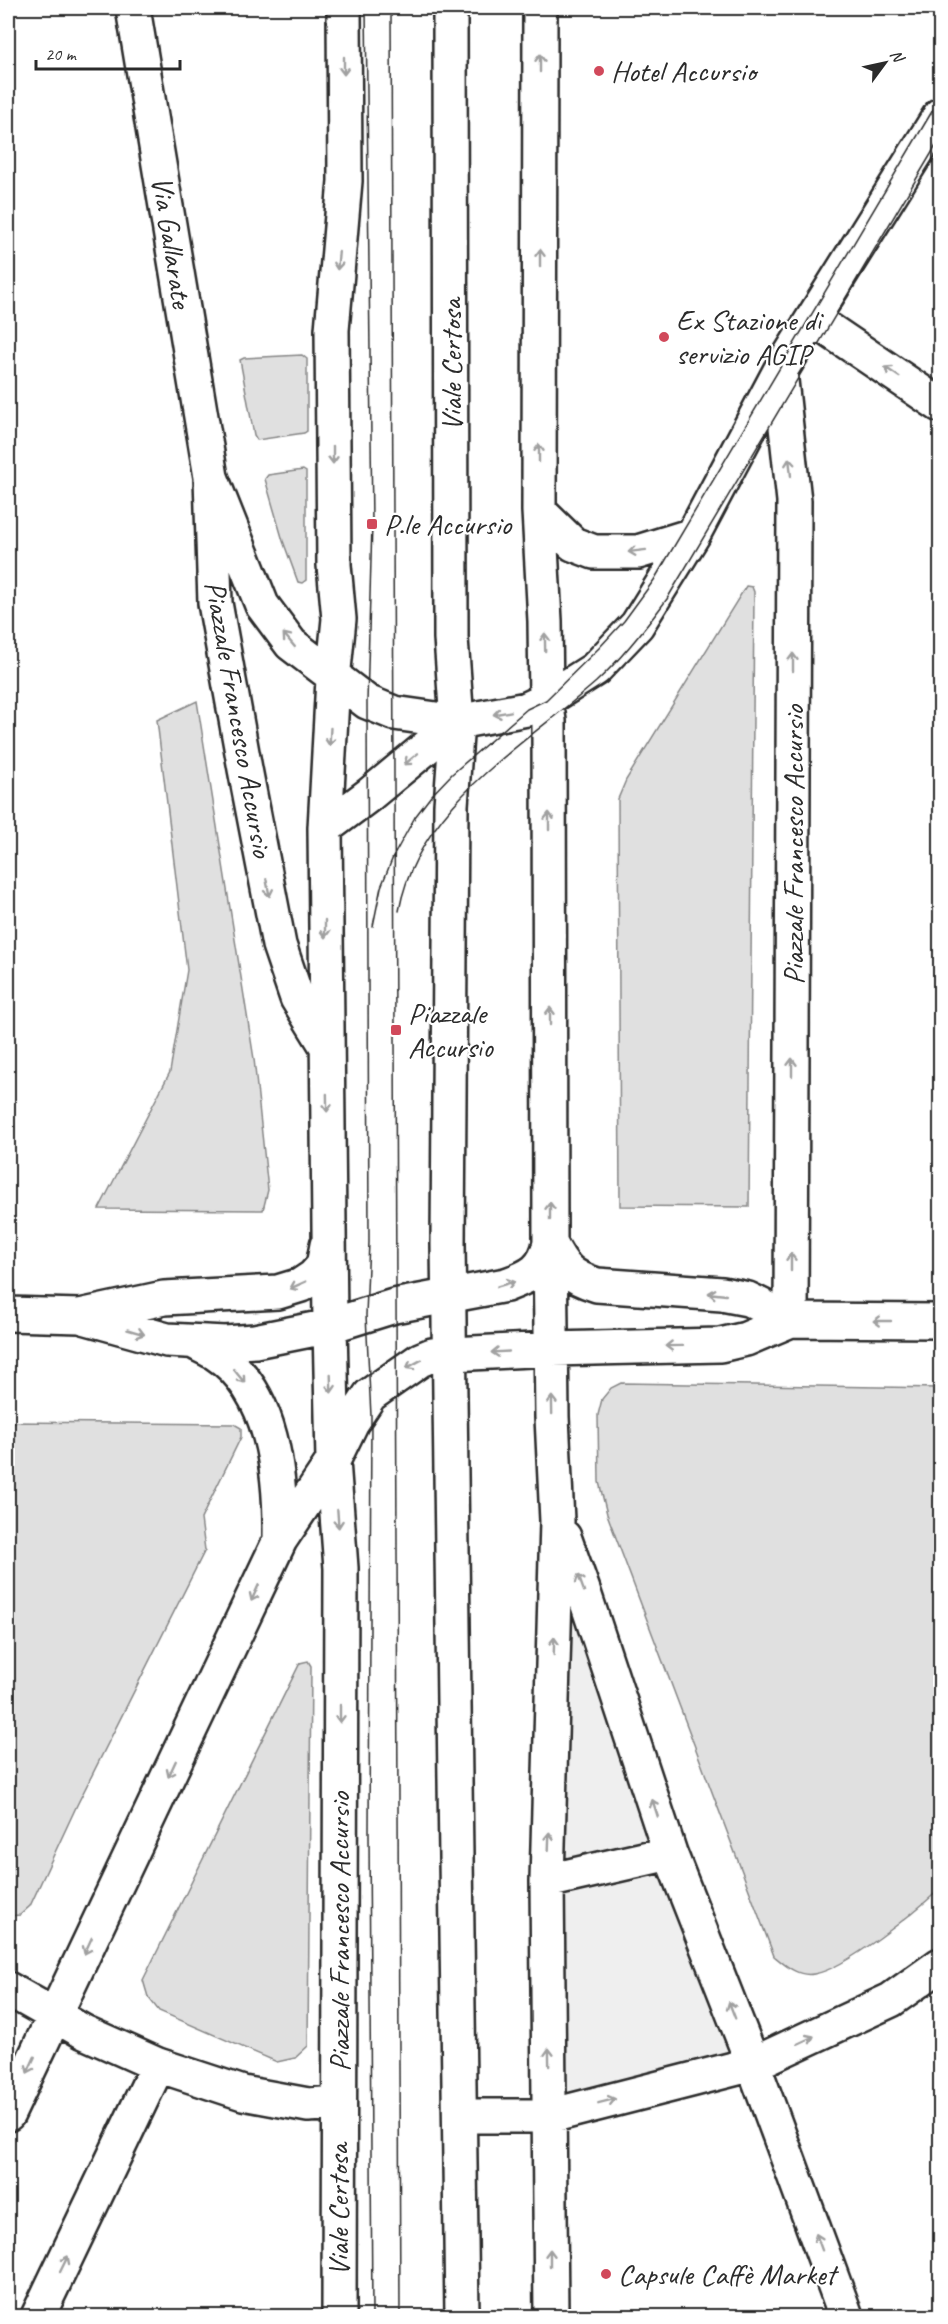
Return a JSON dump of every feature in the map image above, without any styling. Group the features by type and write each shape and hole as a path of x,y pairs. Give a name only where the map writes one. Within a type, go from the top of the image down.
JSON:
{"street":[{"name":"Via Gallarate","path":"133,8 211,477"},
{"path":"333,679 339,619 334,565 332,330 345,181 344,8"},
{"name":"Viale Certosa","path":"450,8 451,638 457,722"},
{"path":"540,8 539,511 573,544 594,552 638,552 693,535"},
{"path":"546,700 595,669 637,625 693,535 780,371 940,115"},
{"path":"813,319 940,405"},
{"name":"Piazzale Francesco Accursio","path":"780,371 794,501 791,1320"},
{"name":"Piazzale Francesco Accursio","path":"211,477 262,605 291,644 333,679 367,702 394,713 457,722 527,709 546,700"},
{"name":"Piazzale Francesco Accursio","path":"211,477 214,603 279,945 297,998 326,1045"},
{"name":"Piazzale Francesco Accursio","path":"539,511 545,621 546,700 549,721 550,1243 557,1521 548,1881 550,2116"},
{"name":"Piazzale Francesco Accursio","path":"8,1989 54,2017 158,2065 243,2093 308,2105 338,2103 341,1568 333,1461 328,1240 325,828 333,679"},
{"name":"Piazzale Francesco Accursio","path":"325,828 369,795 457,722"},
{"path":"457,722 452,805 448,1354 462,2316"},
{"name":"Piazzale Francesco Accursio","path":"8,1314 80,1316 164,1298 286,1290 307,1281 323,1266 328,1240"},
{"name":"Piazzale Francesco Accursio","path":"550,1243 565,1269 584,1281 597,1285 722,1294 748,1299 791,1320"},
{"name":"Piazzale Francesco Accursio","path":"80,1316 166,1340 225,1343 255,1341 330,1326 381,1310 449,1294 506,1285 540,1267 546,1258 550,1243"},
{"name":"Piazzale Francesco Accursio","path":"54,2017 280,1540 333,1461 352,1422 370,1395 420,1360 432,1355 552,1348 720,1345 746,1339 791,1320 940,1321"},
{"name":"Piazzale Francesco Accursio","path":"192,1342 215,1353 234,1369 250,1389 262,1412 270,1437 279,1488 280,1540"},
{"name":"Piazzale Francesco Accursio","path":"557,1521 583,1590 670,1853 753,2064 846,2316"},
{"path":"548,1881 670,1853"},
{"path":"460,2116 550,2116 753,2064 891,2000 940,1965"},
{"path":"8,2114 54,2017"},
{"path":"38,2316 158,2065"},
{"name":"Viale Certosa","path":"338,2103 339,2316"},
{"path":"550,2116 551,2316"}],"shaded area":[{"path":"302,355 307,359 307,431 257,440 254,435 240,360"},
{"path":"303,470 306,472 306,580 302,583 298,582 283,541 265,479 268,475"},
{"path":"746,586 752,587 754,592 749,1207 620,1206 618,799 626,780"},
{"path":"197,701 254,1059 268,1190 263,1210 99,1209 170,1072 187,970 157,720"},
{"path":"621,1383 940,1388 940,1889 861,1951 827,1970 814,1974 803,1974 792,1970 774,1956 607,1514 599,1482 598,1415 602,1399 611,1388"},
{"path":"8,1422 234,1424 241,1428 241,1437 201,1519 205,1550 77,1805 30,1906 20,1915 9,1916"},
{"path":"557,1521 753,2064 550,2116"},
{"path":"308,1661 311,1666 308,2046 295,2058 277,2062 159,2011 148,1997 143,1980 300,1663"}],"tram line":[{"path":"366,8 372,524 367,702 369,1242 366,1315 371,1416 369,1833 372,2316"},
{"path":"391,8 400,2316"},
{"path":"373,926 381,887 393,857 415,817 431,796 452,774 527,709 546,700 624,621 654,580 940,98"},
{"path":"399,911 410,873 427,840 450,809 476,782 596,682 633,642 667,599 940,139"}],"place":[{"name":"Hotel Accursio","path":"599,71"},
{"name":"Ex Stazione di servizio AGIP","path":"664,337"},
{"name":"P.le Accursio","path":"372,524"},
{"name":"Piazzale Accursio","path":"396,1030"},
{"name":"Capsule Caffè Market","path":"606,2274"}]}
